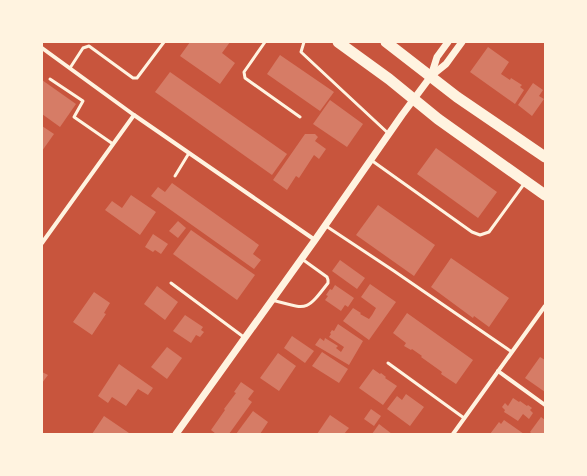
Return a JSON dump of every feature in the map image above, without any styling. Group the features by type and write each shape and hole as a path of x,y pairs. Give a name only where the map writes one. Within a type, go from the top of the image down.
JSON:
{"highway":[{"path":"338,42 414,99 438,119 545,195"},
{"path":"386,42 487,119 545,157"}],"street":[{"path":"431,76 437,57 448,42"},
{"path":"176,434 414,99 431,76 446,64 462,42"},
{"path":"42,48 134,115 315,240"},
{"path":"42,243 134,115"},
{"path":"453,434 545,306"},
{"path":"498,370 545,404"}],"lane":[{"path":"70,68 83,48 89,46 133,78 137,78 164,42"},
{"path":"265,42 244,72 245,78 300,117"},
{"path":"304,42 301,52 389,134"},
{"path":"50,79 83,101 74,117 113,144"},
{"path":"175,176 189,153"},
{"path":"371,160 472,232 480,235 489,232 526,182"},
{"path":"325,225 512,352"},
{"path":"272,300 297,306 308,306 316,299 328,283 327,277 301,259"},
{"path":"171,283 245,338"},
{"path":"388,363 464,418"}],"building":[{"path":"190,42 230,42 222,53 235,63 220,84 180,56"},
{"path":"488,47 509,62 501,74 522,85 520,87 524,90 515,104 470,72"},
{"path":"280,55 334,92 320,111 267,74"},
{"path":"170,72 287,154 272,175 155,92"},
{"path":"42,80 76,104 60,127 42,114"},
{"path":"533,83 543,90 539,96 544,99 532,116 518,105"},
{"path":"330,100 363,124 347,147 313,124"},
{"path":"42,126 54,134 42,151"},
{"path":"305,134 315,134 318,137 315,141 326,149 319,159 314,155 299,178 296,176 287,190 273,180"},
{"path":"436,148 497,192 478,218 417,174"},
{"path":"172,183 259,245 253,254 261,260 254,269 151,196 158,187 165,192"},
{"path":"131,195 156,212 140,235 105,210 112,201 122,208"},
{"path":"378,205 435,245 414,276 356,235"},
{"path":"178,221 186,228 178,238 169,231"},
{"path":"191,230 255,275 237,300 173,254"},
{"path":"153,234 168,244 161,254 155,250 153,252 145,247"},
{"path":"451,258 509,298 489,327 474,316 473,318 431,287"},
{"path":"340,260 365,278 357,289 332,271"},
{"path":"370,284 396,302 369,340 343,321 353,308 369,319 372,315 376,308 361,297"},
{"path":"335,285 354,298 348,307 345,305 341,311 325,300 330,289 332,290"},
{"path":"157,286 178,302 165,320 144,304"},
{"path":"94,292 110,303 104,313 106,314 92,335 73,322"},
{"path":"407,313 473,360 456,384 441,374 442,372 421,357 422,356 412,349 411,350 404,346 406,343 393,333"},
{"path":"185,315 203,327 201,330 204,332 200,337 196,335 191,343 173,331"},
{"path":"338,324 363,341 349,365 315,345 320,338 324,341 325,338 338,346 336,348 341,352 344,347 329,337 332,330 334,331"},
{"path":"292,336 314,351 305,363 284,348"},
{"path":"167,347 182,358 167,379 151,367"},
{"path":"322,352 348,369 339,383 312,366"},
{"path":"278,353 296,366 279,391 260,378"},
{"path":"540,357 545,360 545,392 525,378"},
{"path":"119,364 153,388 148,395 138,389 126,406 112,397 108,403 98,396"},
{"path":"373,369 380,374 381,373 386,377 385,378 397,386 383,405 359,388"},
{"path":"42,372 48,375 42,383"},
{"path":"241,382 254,391 248,399 252,402 229,434 216,434 211,430 236,393 234,392"},
{"path":"406,394 424,407 410,426 387,409 397,396 402,400"},
{"path":"513,398 532,408 530,410 533,413 529,419 523,414 518,421 504,412 505,410 502,407 505,403 508,406"},
{"path":"371,409 381,416 374,426 364,419"},
{"path":"253,411 268,422 260,434 236,434"},
{"path":"330,415 349,428 344,434 317,434"},
{"path":"104,416 129,433 129,434 92,434"},
{"path":"541,417 545,420 545,434 532,434 530,432"},
{"path":"504,420 524,434 490,434 499,422 501,424"},
{"path":"379,424 392,434 372,434"}]}
